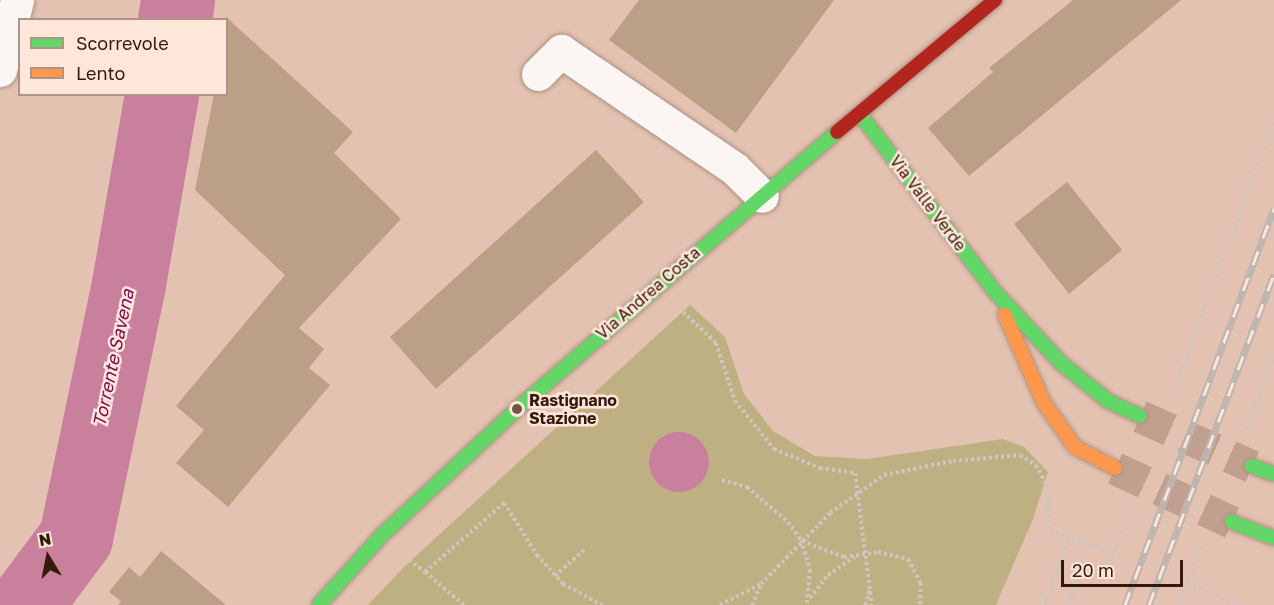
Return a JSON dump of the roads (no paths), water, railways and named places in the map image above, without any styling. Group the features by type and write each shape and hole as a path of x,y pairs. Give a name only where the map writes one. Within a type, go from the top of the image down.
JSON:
{"main road":[{"name":"Via Andrea Costa","path":"319,605 382,535 467,454 762,196 995,0"},
{"name":"Via Valle Verde","path":"860,114 995,291 1061,363 1107,401 1140,416"},
{"name":"Via Valle Verde","path":"995,291 1044,403 1075,447 1115,468"},
{"path":"1252,466 1274,474"},
{"path":"1232,522 1274,538"}],"street":[{"path":"0,70 17,0"},
{"path":"538,74 561,51 735,169 762,196"}],"waterway":[{"name":"Torrente Savena","path":"175,18 178,0"},
{"name":"Torrente Savena","path":"26,605 76,538 129,284 162,96"}],"tunnel":[{"path":"1140,416 1252,466"},
{"path":"1115,468 1232,522"}],"railway":[{"path":"1125,605 1274,208"},
{"path":"1149,605 1274,274"}],"place":[{"name":"Rastignano Stazione","path":"517,409"}]}
